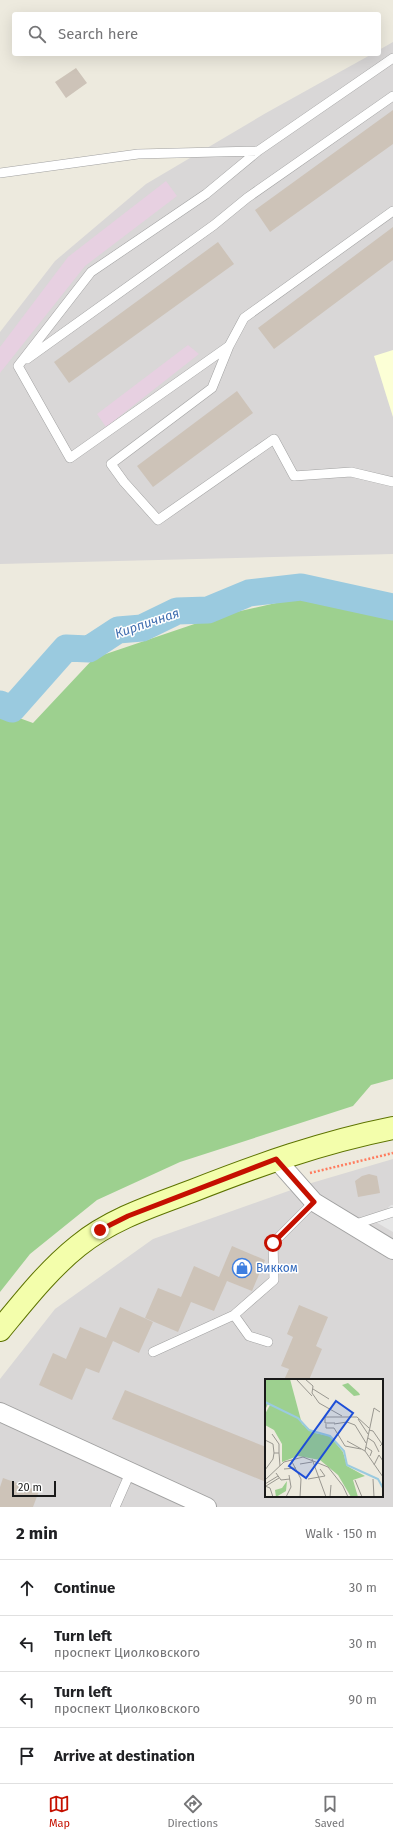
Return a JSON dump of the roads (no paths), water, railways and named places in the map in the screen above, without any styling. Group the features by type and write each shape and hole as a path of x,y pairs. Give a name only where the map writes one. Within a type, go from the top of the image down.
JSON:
{"main road":[{"path":"0,1330 45,1277 77,1246 100,1230 128,1216 276,1159 349,1137 393,1128"}],"street":[{"path":"276,1159 314,1202 393,1250"},
{"path":"0,1412 206,1507"}],"lane":[{"path":"18,366 91,272 206,194 258,151 393,58"},
{"path":"18,366 214,225 247,198 393,96"},
{"path":"0,173 138,154 258,151"},
{"path":"393,211 244,318 229,346 212,388 111,464 124,482 158,520 274,439 294,476 351,472 393,482"},
{"path":"18,366 70,458 229,346"},
{"path":"153,1352 234,1315 274,1280 273,1243 314,1202"},
{"path":"352,1225 393,1212"},
{"path":"234,1315 248,1336 268,1342"},
{"path":"115,1507 130,1473"}],"waterway":[{"name":"Кирпичная","path":"0,704 12,709 66,648 89,649 118,630 142,628 177,611 208,610 249,593 301,587 393,607"}],"place":[{"name":"Викком","path":"242,1268"}]}
